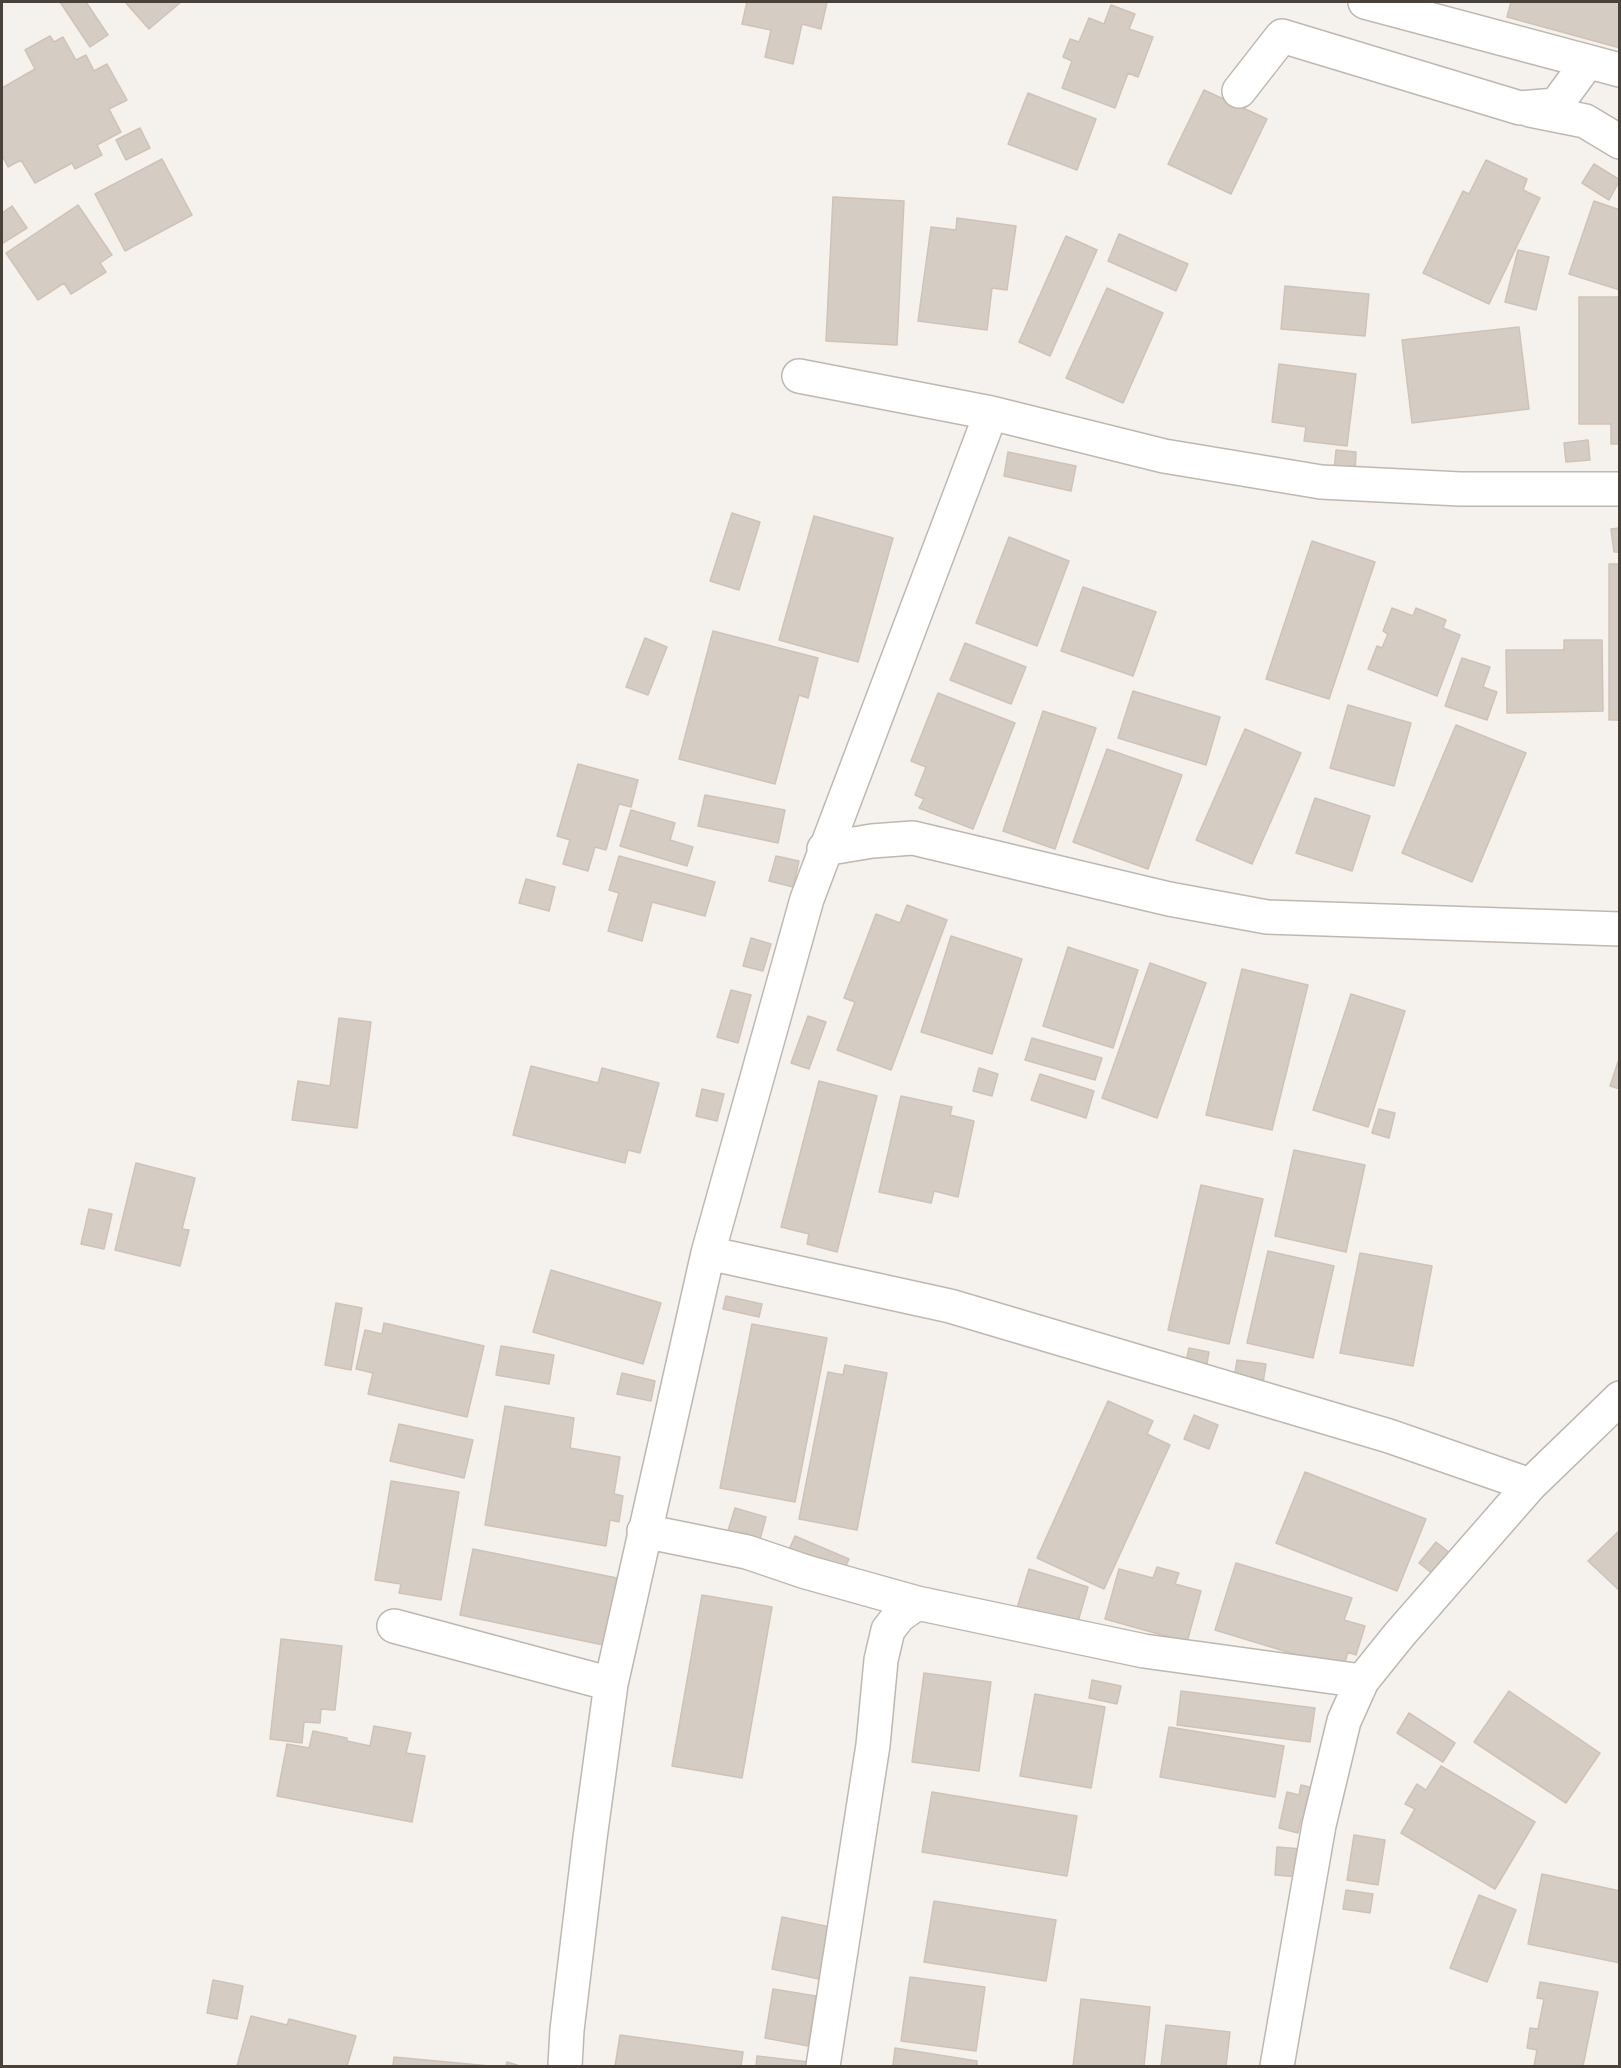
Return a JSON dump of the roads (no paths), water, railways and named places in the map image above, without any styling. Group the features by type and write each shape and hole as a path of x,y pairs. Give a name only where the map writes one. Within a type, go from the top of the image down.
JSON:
{"street":[{"path":"1365,2 1620,70"},
{"path":"1239,91 1282,36 1520,108 1586,121 1620,142"},
{"path":"1520,108 1556,105 1587,63"},
{"path":"799,376 991,413 1164,456 1321,482 1460,489 1620,489"},
{"path":"565,2067 567,2030 611,1684 708,1253 807,899 824,849 991,413"},
{"path":"824,849 872,841 913,838 1169,899 1267,917 1620,929"},
{"path":"708,1253 950,1306 1389,1436 1530,1485"},
{"path":"1277,2067 1319,1825 1344,1720 1362,1681 1399,1635 1530,1485 1617,1407"},
{"path":"644,1532 747,1552 806,1572 917,1603 1144,1651 1362,1681"},
{"path":"823,2067 873,1744 881,1660 888,1630 899,1616 917,1603"},
{"path":"394,1626 611,1684"}]}
